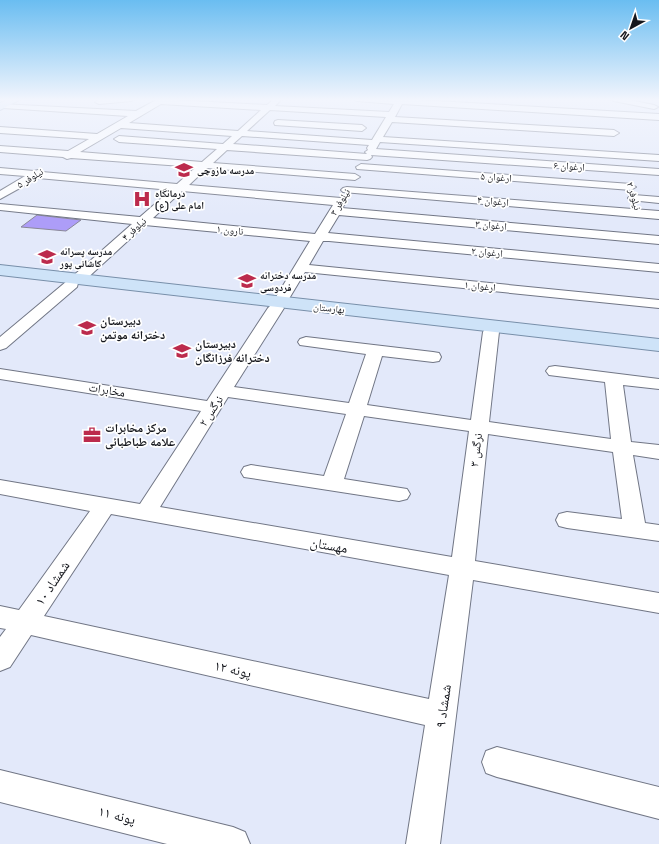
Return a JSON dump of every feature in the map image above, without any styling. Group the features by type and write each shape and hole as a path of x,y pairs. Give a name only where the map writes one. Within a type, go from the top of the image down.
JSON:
{"main road":[{"name":"بهارستان","path":"0,270 75,281 659,351"},
{"name":"بهارستان","path":"0,276 75,281"},
{"name":"بهارستان","path":"278,305 659,345"}],"street":[{"path":"9,142 16,138"},
{"path":"42,144 52,138"},
{"name":"نیلوفر ۵","path":"0,196 96,138"},
{"name":"نیلوفر ۴","path":"0,345 75,281 234,138"},
{"path":"287,138 372,148"},
{"name":"نیلوفر ۳","path":"278,305 378,138"},
{"path":"119,139 225,147 338,152 372,148 393,138"},
{"path":"518,138 536,150"},
{"path":"536,138 536,150"},
{"path":"536,150 573,138"},
{"path":"575,138 621,156 659,158"},
{"name":"نیلوفر ۲","path":"616,138 639,213 653,239 658,271"},
{"name":"ارغوان ۶","path":"372,148 625,170 656,175"},
{"name":"ارغوان ۵","path":"0,149 310,174 358,172 633,193 659,200"},
{"path":"96,166 122,149"},
{"path":"0,167 28,151"},
{"path":"135,170 159,152"},
{"path":"259,179 277,160"},
{"path":"301,184 317,164"},
{"name":"ارغوان ۳","path":"0,171 292,198 337,207 653,239"},
{"path":"62,189 78,178"},
{"path":"108,190 119,182"},
{"name":"ارغوان ۴","path":"347,190 659,215"},
{"path":"237,205 248,194"},
{"path":"282,209 292,198"},
{"path":"32,210 46,201"},
{"path":"75,214 88,205"},
{"name":"نارون ۱","path":"0,207 318,238"},
{"path":"218,228 228,218"},
{"path":"265,233 274,221"},
{"name":"ارغوان ۲","path":"318,238 329,237 658,271"},
{"name":"ارغوان ۱","path":"301,268 659,304"},
{"name":"نرگس ۲","path":"145,513 278,305"},
{"name":"نرگس ۳","path":"462,568 491,332"},
{"path":"306,342 433,357"},
{"path":"332,484 358,410 376,350"},
{"path":"555,371 659,384"},
{"name":"مخابرات","path":"0,374 218,399 358,410 659,452"},
{"path":"614,378 622,446 635,530"},
{"path":"251,472 400,494"},
{"name":"مهستان","path":"0,487 659,603"},
{"name":"شمشاد ۱۰","path":"0,659 13,620 105,506"},
{"path":"567,520 659,533"},
{"name":"شمشاد ۹","path":"423,844 462,568"},
{"name":"پونه ۱۲","path":"13,620 442,716"},
{"path":"497,762 659,803"},
{"name":"پونه ۱۱","path":"0,786 233,844"}],"building":[{"path":"37,215 81,220 66,231 21,227"}],"place":[{"name":"مدرسه مازوچی","path":"184,170"},
{"name":"درمانگاه امام علی (ع)","path":"142,199"},
{"name":"مدرسه پسرانه کاشانی پور","path":"47,257"},
{"name":"مدرسه دخترانه فردوسی","path":"247,281"},
{"name":"دبیرستان دخترانه موتمن","path":"87,328"},
{"name":"دبیرستان دخترانه فرزانگان","path":"182,351"},
{"name":"مرکز مخابرات علامه طباطبائی","path":"92,435"}]}
